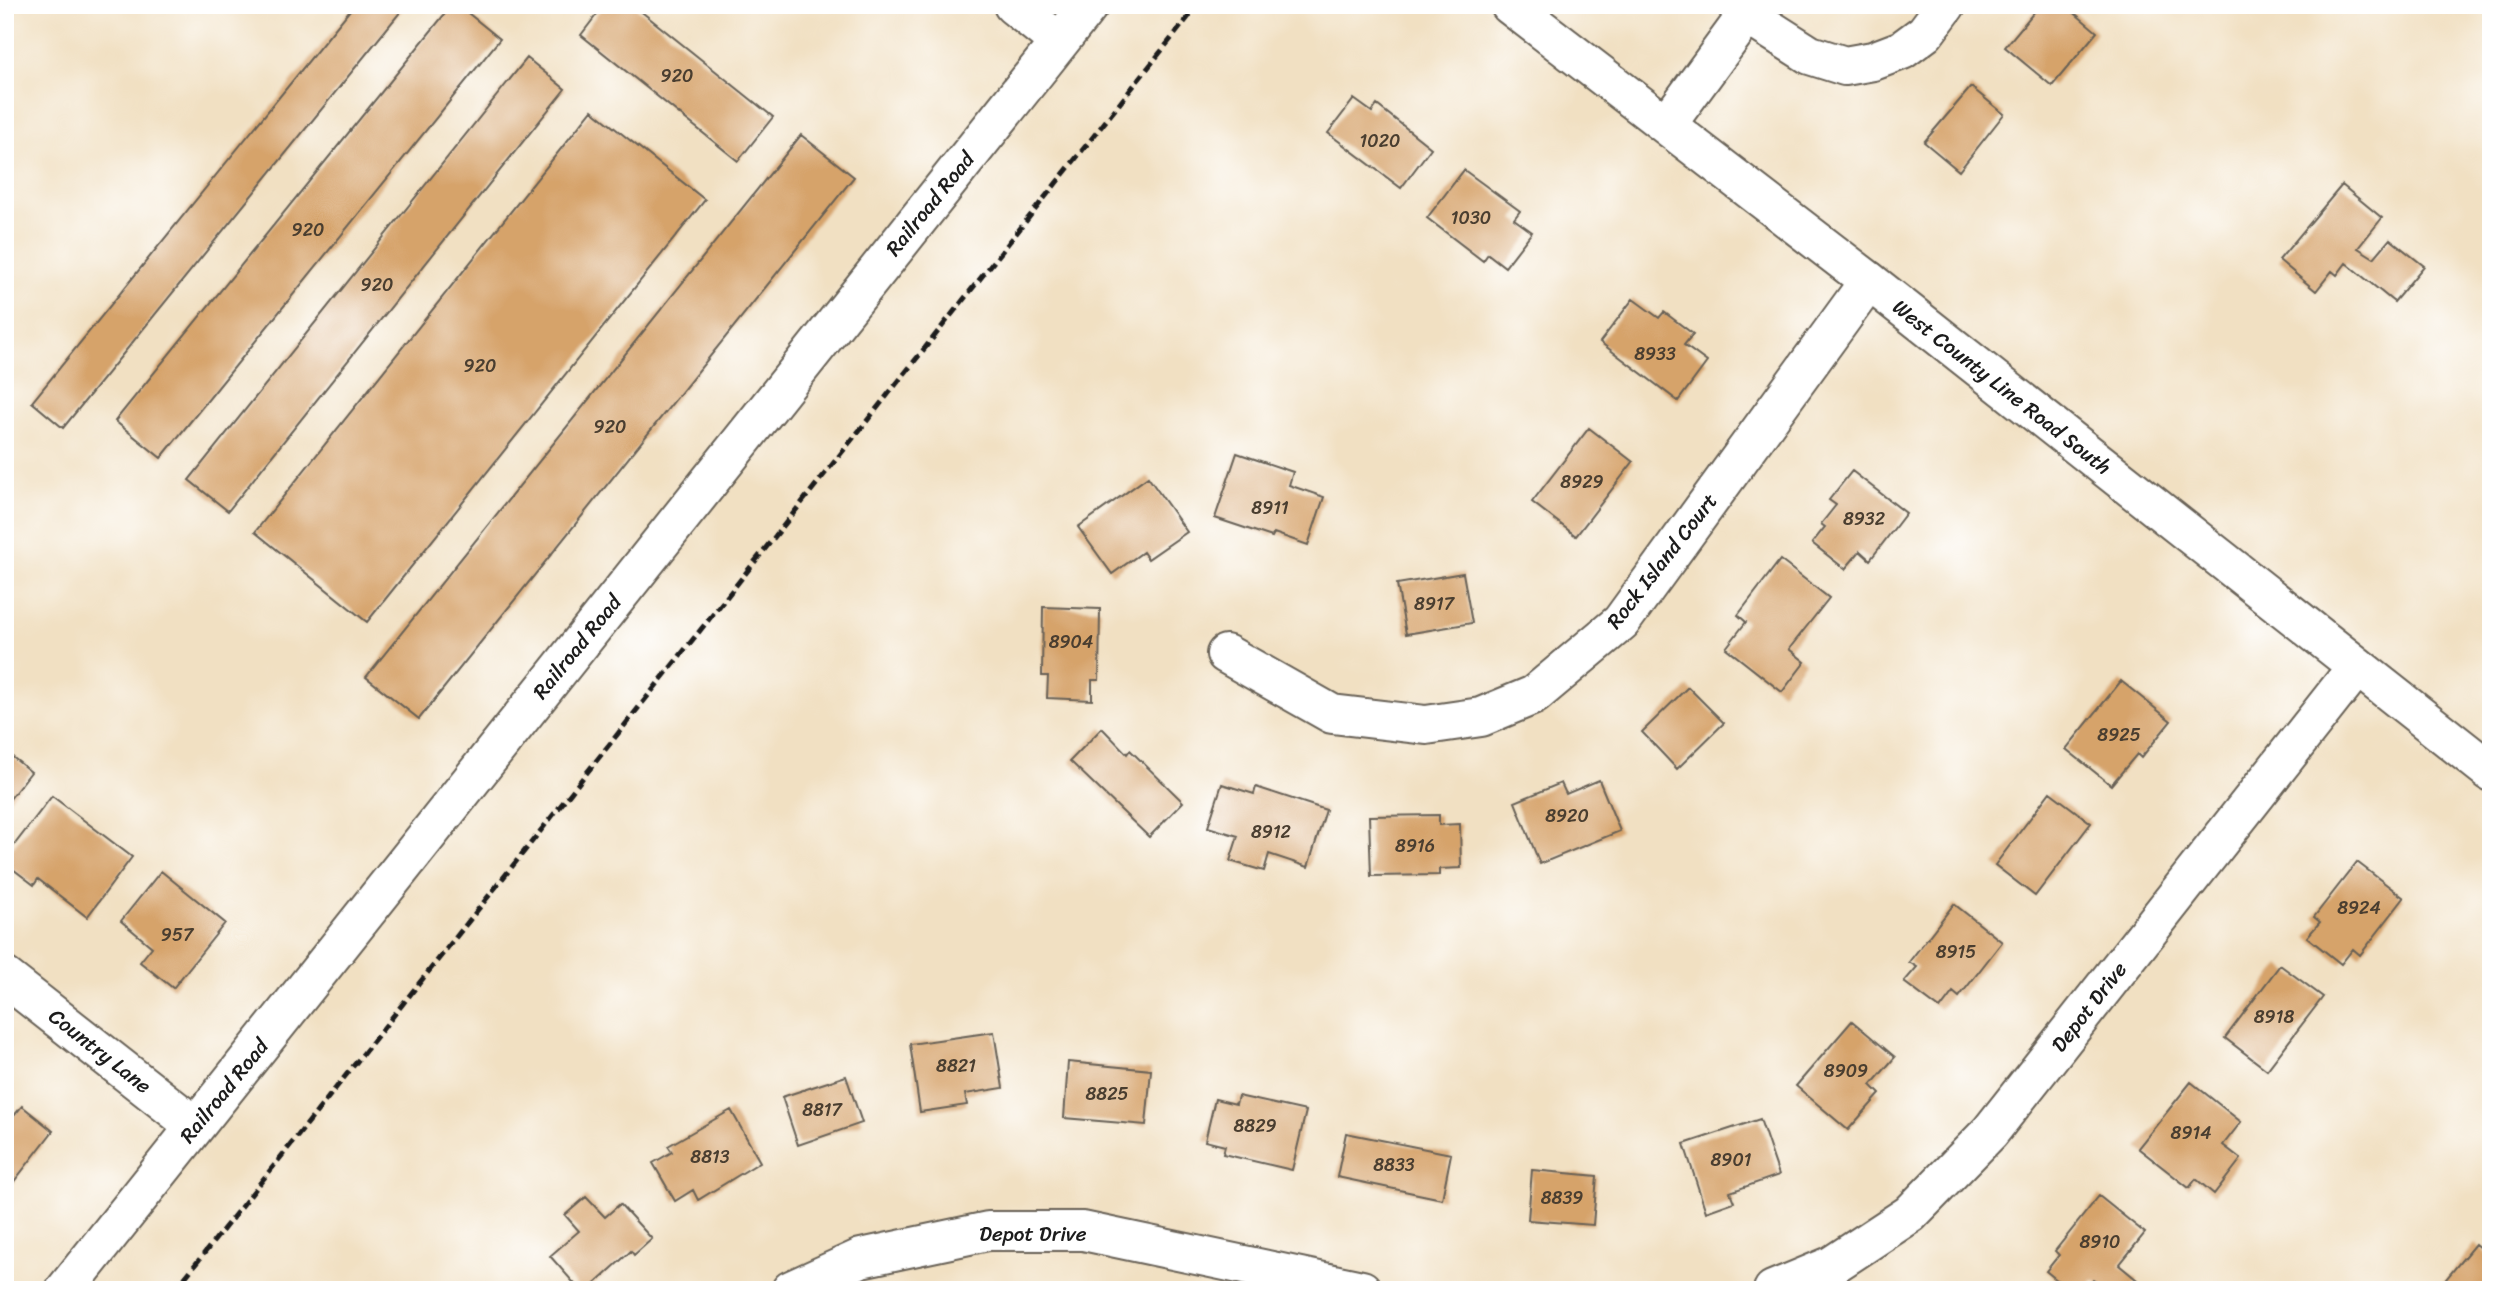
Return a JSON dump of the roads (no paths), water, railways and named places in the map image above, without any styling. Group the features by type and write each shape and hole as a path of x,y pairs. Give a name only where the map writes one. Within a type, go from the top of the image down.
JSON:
{"street":[{"path":"1013,5 1059,42"},
{"name":"Railroad Road","path":"65,1290 1089,5"},
{"name":"West County Line Road South","path":"1510,5 1869,281 2491,772"},
{"path":"1667,124 1742,10 1810,55 1845,66 1874,61 1902,50 1925,33 1945,5"},
{"name":"Rock Island Court","path":"1226,654 1332,714 1426,725 1481,717 1534,695 1621,622 1869,281"},
{"name":"Depot Drive","path":"1773,1290 1831,1266 1910,1214 1990,1132 2356,668"},
{"name":"Country Lane","path":"5,976 195,1126"},
{"name":"Depot Drive","path":"792,1290 861,1258 988,1231 1083,1231 1362,1290"}],"railway":[{"path":"175,1290 1198,5"}]}
